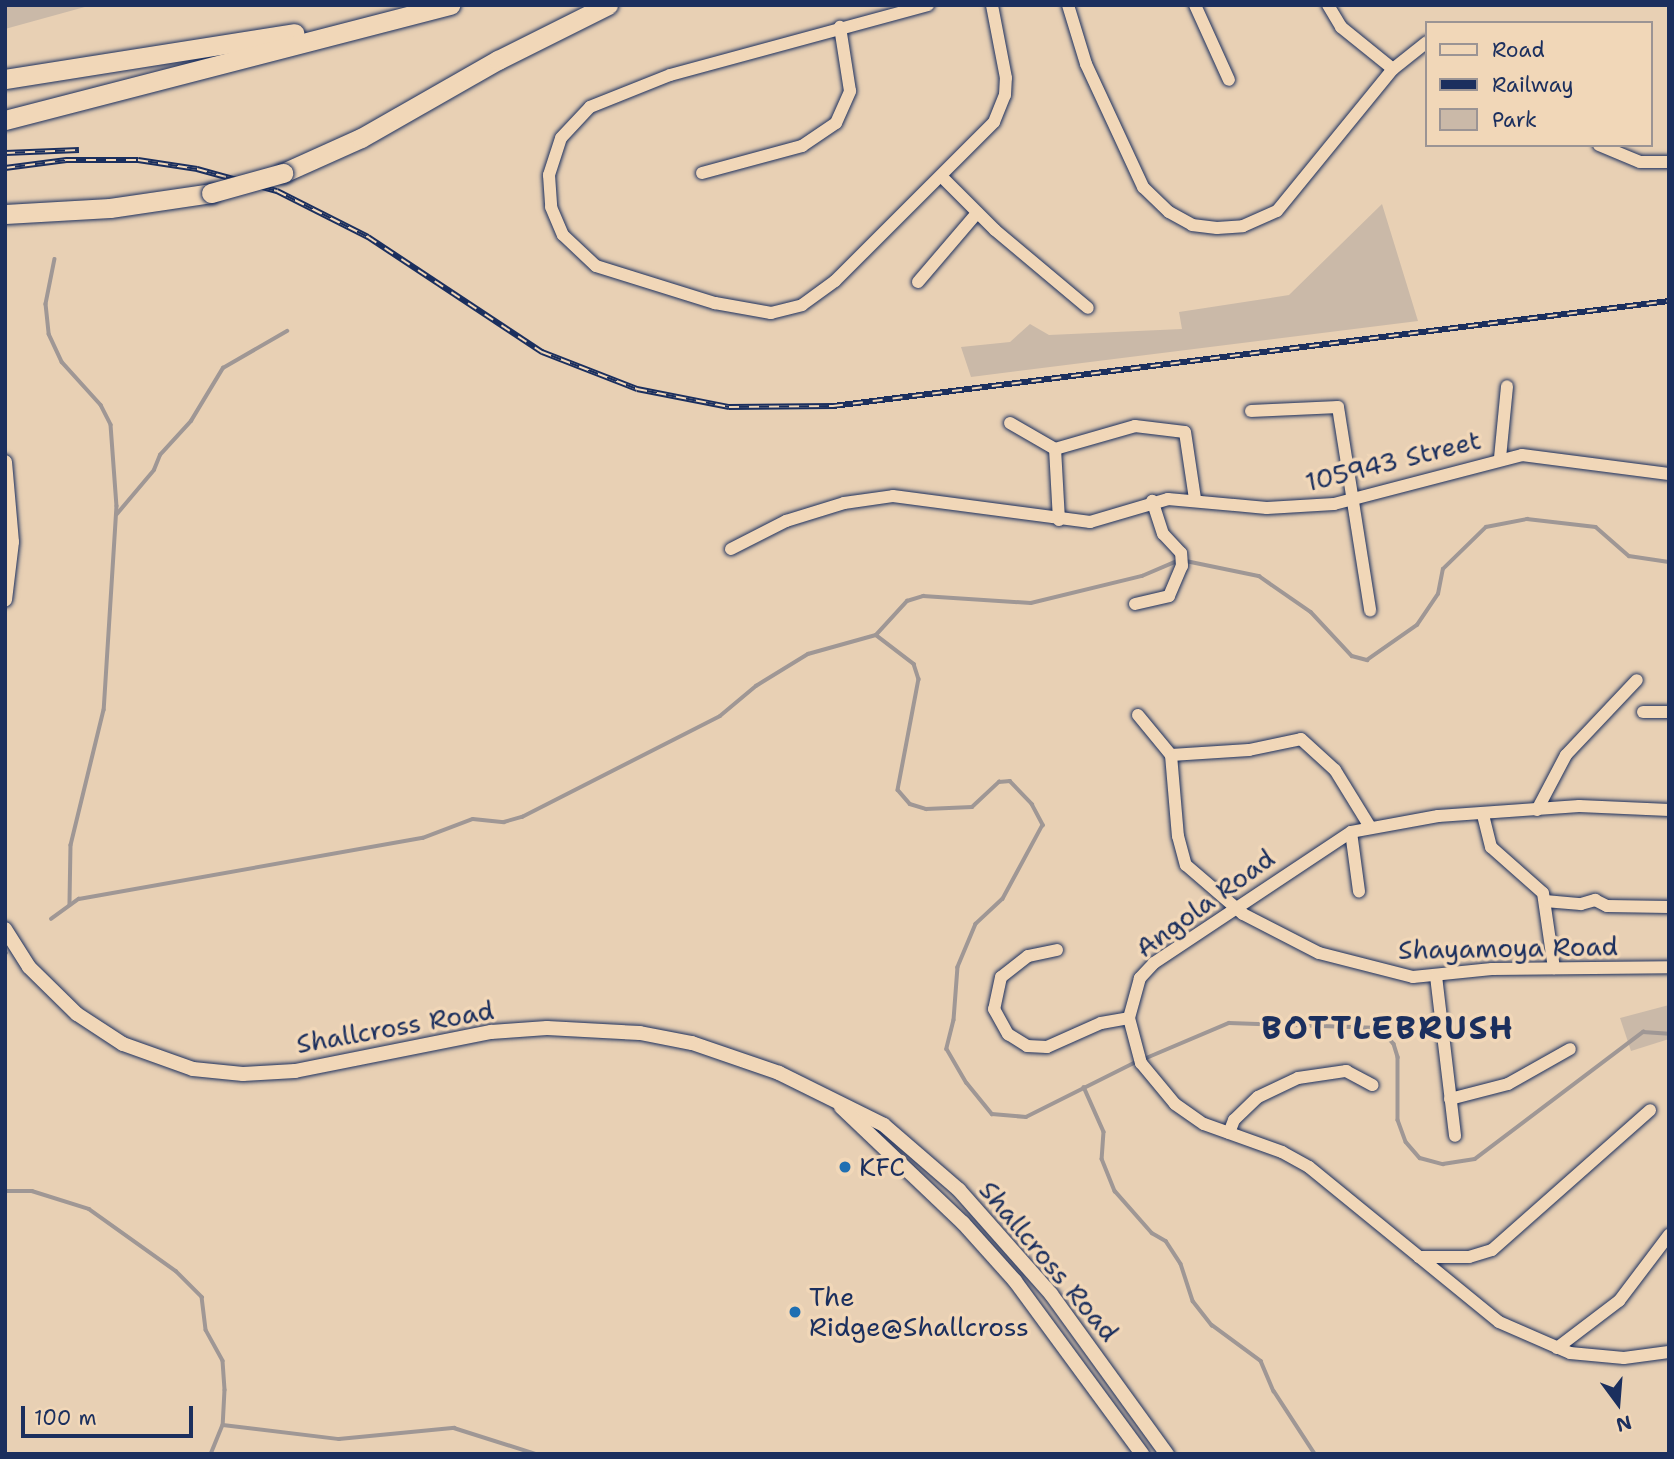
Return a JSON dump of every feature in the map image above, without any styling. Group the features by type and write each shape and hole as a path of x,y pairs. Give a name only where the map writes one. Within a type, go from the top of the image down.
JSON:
{"highway":[{"path":"5,79 174,55 448,5"},
{"path":"5,120 448,5"},
{"path":"5,214 110,208 211,193 283,173 361,138 509,54 608,5"}],"street":[{"path":"928,5 670,75 590,107 569,127 552,158 551,207 563,235 583,258 613,273 747,311 787,310 835,281 982,138 1005,96 1005,58 992,5"},
{"path":"1195,5 1229,80"},
{"path":"1328,5 1340,27 1393,69"},
{"path":"1070,7 1086,64 1143,187 1162,207 1192,225 1243,226 1277,211 1393,69 1426,43"},
{"path":"702,173 803,146 836,123 847,102 850,80 840,27"},
{"path":"1604,147 1640,162 1669,162"},
{"path":"942,177 977,213 1088,308"},
{"path":"918,282 977,213"},
{"path":"1500,458 1507,386"},
{"path":"1251,411 1327,407 1340,410 1370,610"},
{"path":"1010,423 1055,449 1135,426 1182,429 1189,442 1195,499"},
{"path":"1055,449 1059,520"},
{"name":"105943 Street","path":"731,549 786,522 844,503 893,496 1059,520 1104,520 1152,501 1195,499 1297,508 1354,499 1500,458 1541,455 1669,474"},
{"path":"5,462 12,530 5,600"},
{"path":"1135,604 1169,596 1182,566 1181,553 1163,534 1152,501"},
{"path":"1537,810 1566,755 1637,680"},
{"path":"1643,712 1669,712"},
{"path":"1138,715 1171,755 1250,750 1301,738 1335,770 1370,827"},
{"name":"Shayamoya Road","path":"1171,755 1182,856 1192,871 1236,907 1319,953 1396,975 1436,976 1554,968 1669,967"},
{"name":"Angola Road","path":"1669,810 1579,806 1483,815 1438,816 1351,832 1146,970 1134,991 1129,1018 1132,1040 1141,1063 1175,1104 1204,1124 1309,1167 1499,1322 1557,1348 1624,1358 1669,1352"},
{"path":"1483,815 1491,847 1537,885 1545,901 1554,968"},
{"path":"1351,832 1359,891"},
{"path":"1545,901 1581,904 1595,900 1607,905 1669,907"},
{"name":"Shallcross Road","path":"5,929 29,967 77,1014 123,1044 193,1069 268,1074 491,1032 596,1029 640,1033 734,1055 884,1125 959,1190 1010,1244 1165,1453"},
{"path":"1057,950 1028,956 1001,976 994,1009 1007,1034 1027,1046 1047,1047 1101,1023 1129,1018"},
{"path":"1436,976 1454,1136"},
{"path":"1450,1098 1506,1085 1570,1049"},
{"path":"1229,1133 1234,1119 1258,1097 1298,1078 1346,1071 1372,1085"},
{"name":"Shallcross Road","path":"835,1101 962,1223 1007,1272 1142,1454"},
{"path":"1419,1256 1469,1257 1492,1251 1650,1110"},
{"path":"1557,1348 1619,1301 1669,1235"}],"green space":[{"path":"5,5 92,5 5,29"},
{"path":"1382,204 1418,321 971,377 961,347 1010,342 1030,324 1049,335 1182,329 1179,312 1289,295"},
{"path":"1669,1005 1669,1039 1631,1051 1620,1018"}],"waterway":[{"path":"55,259 46,304 49,334 62,362 101,405 111,425 117,506 104,710 71,845 70,905"},
{"path":"117,514 154,470 160,455 191,421 223,368 287,331"},
{"path":"1186,561 1259,576 1311,612 1352,656 1367,660 1417,625 1438,594 1443,569 1486,527 1527,519 1596,527 1629,556 1669,562"},
{"path":"51,919 79,899 423,838 473,819 504,822 522,817 720,716 756,686 808,654 876,635 907,601 923,596 1031,603 1142,576 1177,561"},
{"path":"876,635 914,664 919,679 898,790 910,804 926,809 972,807 999,782 1010,781 1032,804 1043,825 1003,899 976,924 958,967 954,1020 947,1049 967,1083 992,1114 1026,1117 1136,1062"},
{"path":"1144,1059 1229,1023 1380,1028 1394,1044 1398,1057 1398,1120 1406,1142 1420,1158 1443,1164 1475,1159 1643,1032 1669,1034"},
{"path":"1084,1087 1104,1132 1102,1159 1115,1191 1152,1233 1166,1241 1181,1264 1193,1301 1212,1325 1261,1361 1274,1391 1315,1454"},
{"path":"5,1191 32,1191 89,1209 176,1271 202,1297 206,1330 223,1361 225,1390 223,1425 211,1454"},
{"path":"223,1425 339,1439 454,1428 536,1454"}],"railway":[{"path":"5,153 79,150"},
{"path":"5,168 66,160 138,160 197,169 277,191 368,237 542,352 637,389 729,407 833,406 1669,301"}],"place":[{"name":"KFC","path":"845,1167"},
{"name":"The Ridge@Shallcross","path":"795,1312"}],"district":[{"name":"BOTTLEBRUSH","path":"1388,1028"}]}
